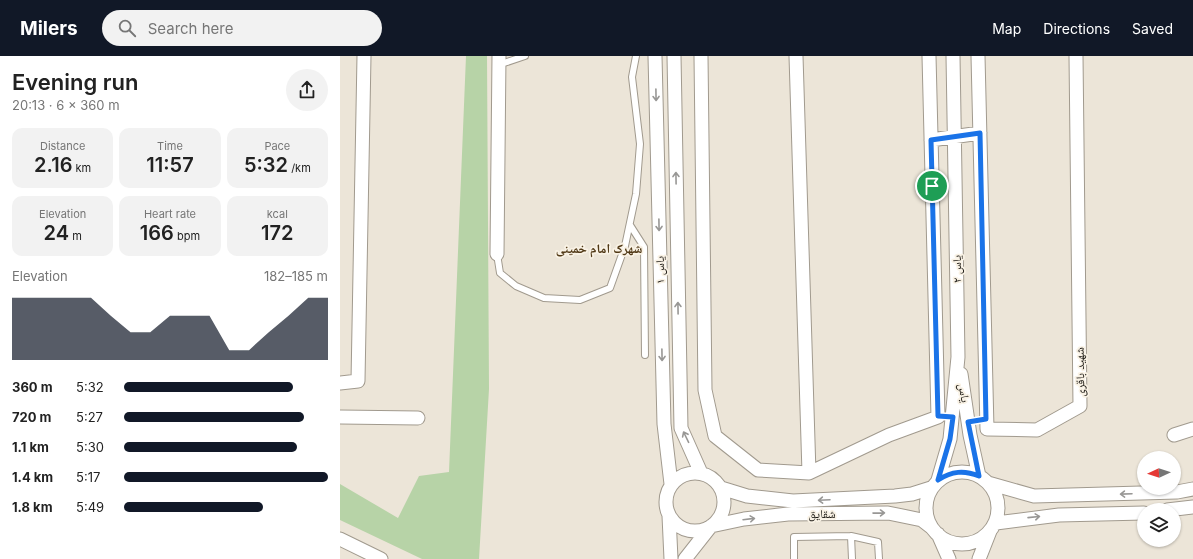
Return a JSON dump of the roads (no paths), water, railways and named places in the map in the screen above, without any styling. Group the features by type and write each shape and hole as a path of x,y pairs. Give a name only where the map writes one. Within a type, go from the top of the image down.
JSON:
{"street":[{"path":"340,383 358,381 364,56"},
{"name":"یاس ۱","path":"655,56 664,424 672,484"},
{"name":"یاس ۱","path":"674,56 681,428 701,473"},
{"path":"701,56 705,390 715,436 758,470 809,473 888,435 938,416 953,417"},
{"path":"796,56 809,473"},
{"path":"929,56 938,416"},
{"name":"یاس ۲","path":"935,484 950,439 958,357 954,56"},
{"path":"968,422 986,419 978,56"},
{"name":"شهید باقری","path":"986,419 987,430 1037,430 1080,406 1076,56"},
{"path":"497,254 499,79 503,58"},
{"path":"931,140 980,133"},
{"name":"یاس","path":"958,357 968,422 984,479"},
{"path":"340,417 418,418"},
{"path":"1174,435 1193,429"},
{"path":"949,559 926,514 926,501 935,484 948,474 969,472 984,479 1034,496 1177,492 1193,489"},
{"path":"671,559 669,516 666,500 672,484 684,474 701,473 716,481 721,488 724,505 717,521 711,526 685,559"},
{"path":"979,559 993,526 998,502 994,492 984,479"},
{"name":"شقایق","path":"721,488 747,496 793,501 912,494 935,484"},
{"path":"1181,508 1193,507"},
{"name":"شقایق","path":"711,526 744,519 788,514 888,513 922,520 935,531"},
{"path":"935,531 951,542 966,544 980,539 993,526 1059,515 1137,513"},
{"path":"669,516 675,523 692,531 702,530 711,526"},
{"path":"340,539 381,559"}],"lane":[{"path":"503,58 525,56"},
{"path":"497,254 500,273 516,286 544,298 580,300 610,288 625,246 636,194 640,144 632,77 636,56"},
{"path":"630,225 644,247 645,355"},
{"path":"851,536 852,559"},
{"path":"794,559 794,537 851,536 878,542 879,559"}],"district":[{"name":"شهرک امام خمینی","path":"599,248"}]}
